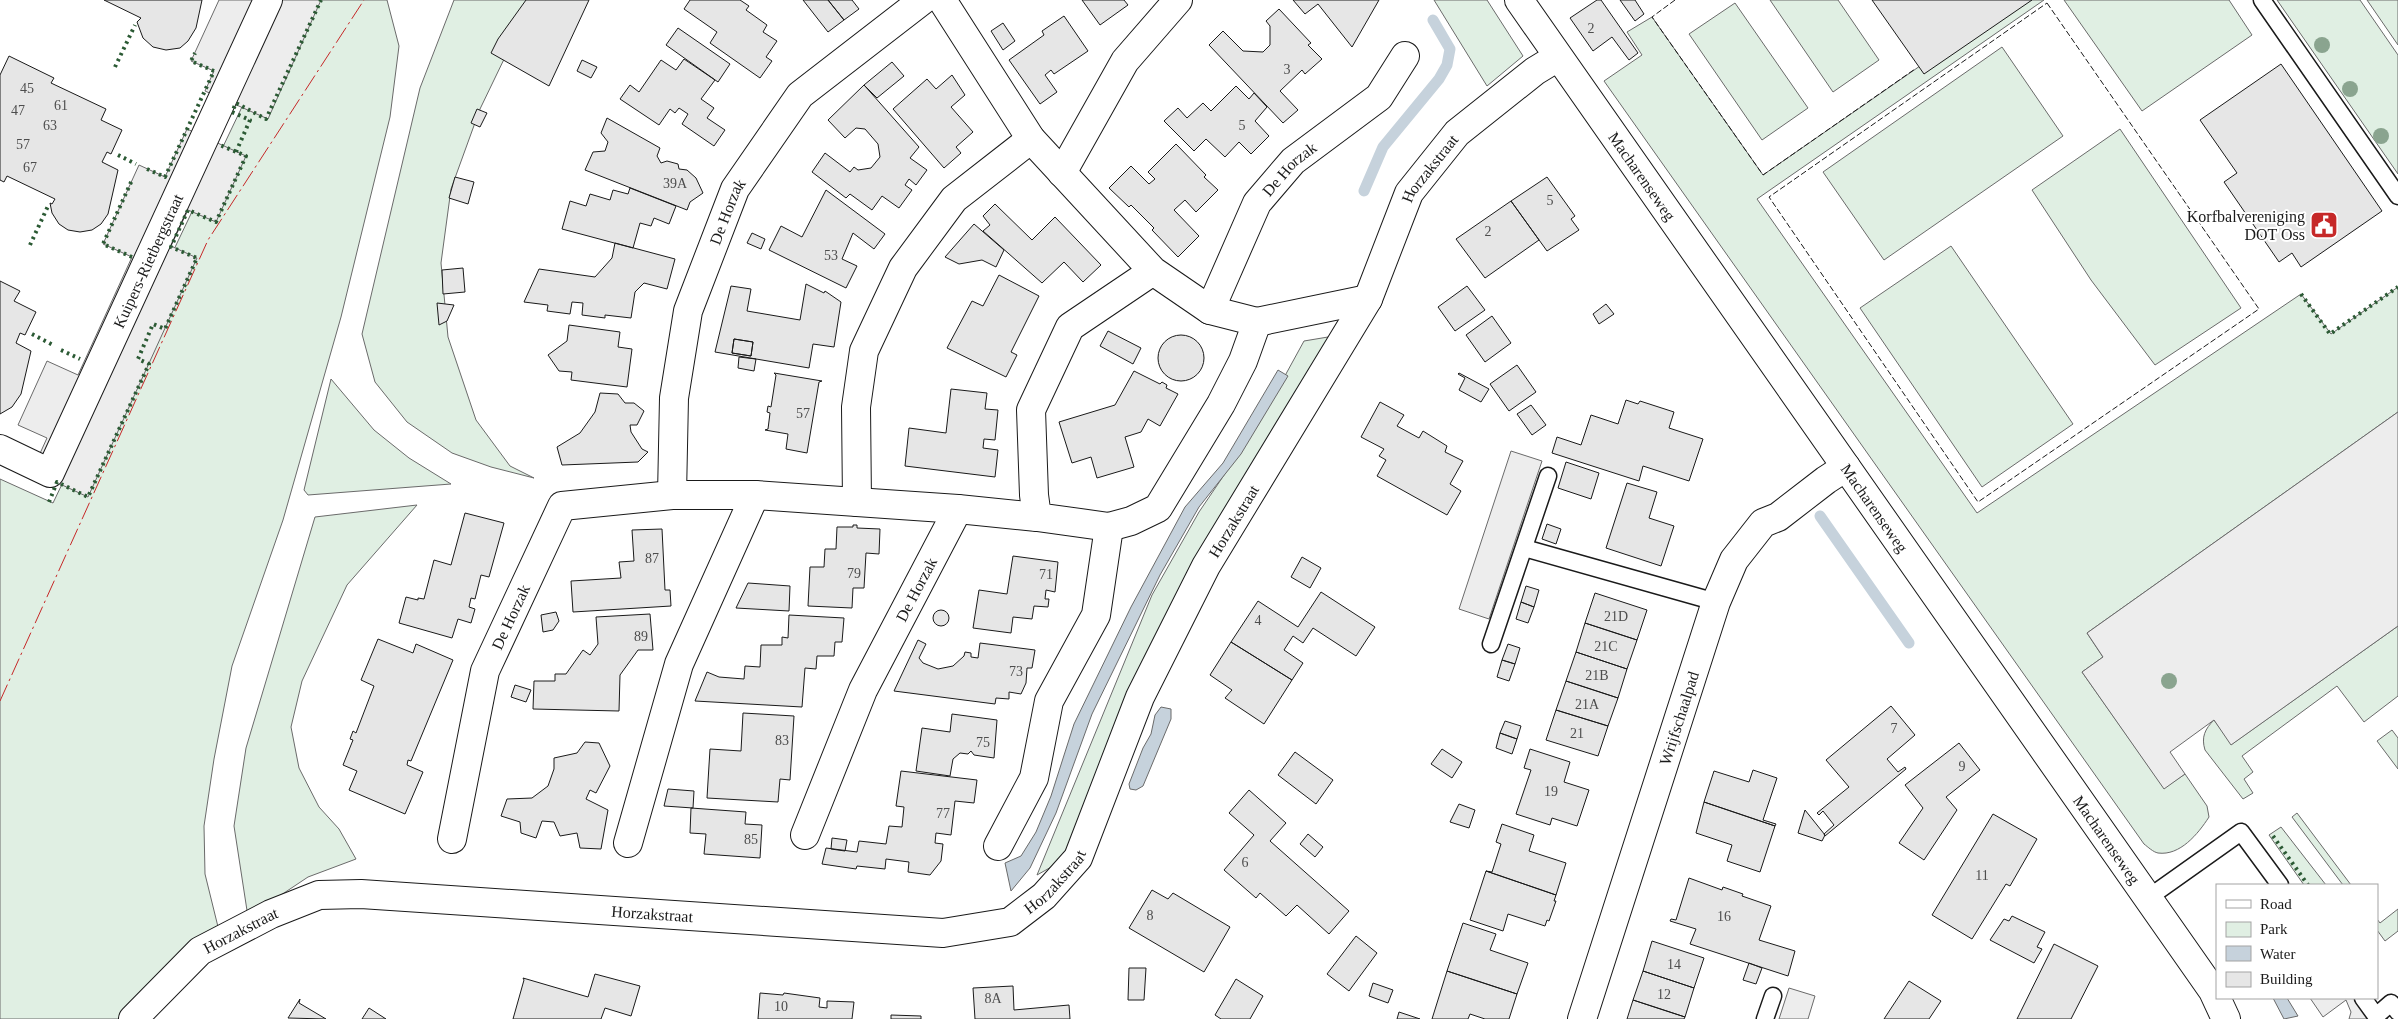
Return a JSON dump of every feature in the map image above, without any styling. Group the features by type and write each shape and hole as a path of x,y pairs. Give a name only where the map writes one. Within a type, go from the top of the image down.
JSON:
{"street":[{"name":"Kuipers-Rietbergstraat","path":"0,449 50,472 268,0"},
{"path":"1062,173 1125,61 1178,0"},
{"name":"Macharenseweg","path":"1519,0 2216,996"},
{"name":"De Horzak","path":"672,495 674,398 688,312 735,189 800,94 939,1 1031,139 1153,271 1210,310 1257,322 1368,299"},
{"name":"De Horzak","path":"1210,310 1257,203 1293,160 1379,97 1405,56"},
{"name":"Horzakstraat","path":"133,1019 200,951 271,914 319,895 361,894 943,933 1010,922 1044,896 1078,858 1140,697 1206,566 1368,299 1409,193 1457,133 1535,71 1558,57"},
{"path":"858,502 856,407 864,351 903,268 954,198 1031,139"},
{"path":"1037,517 1034,495 1031,410 1070,327 1153,271"},
{"name":"De Horzak","path":"452,839 485,671 562,506 672,495 755,495 958,509 1109,527 1131,521 1158,508 1221,404 1243,361 1257,322"},
{"name":"Wrijfschaalpad","path":"1582,1019 1716,602 1734,560 1763,524 1778,517 1846,467"},
{"path":"628,843 679,664 755,495"},
{"name":"De Horzak","path":"806,834 863,690 958,509"},
{"path":"998,846 1034,778 1050,701 1096,615 1109,527"},
{"name":"Macharenseweg","path":"2217,999 2226,1019"}],"lane":[{"path":"2262,0 2398,196"},
{"path":"1491,644 1548,476"},
{"path":"1524,548 1716,602"},
{"path":"2148,898 2241,832 2279,884"},
{"path":"1765,1019 1773,996"},
{"path":"2364,999 2376,1016 2391,1003 2398,1012"}],"green space":[{"path":"293,0 387,0 399,46 390,117 341,317 283,520 232,666 214,759 204,826 205,874 221,939 145,1019 0,1019 0,479 53,503"},
{"path":"454,0 539,0 507,53 480,109 451,189 441,263 448,337 476,420 510,466 534,478 491,467 452,453 407,422 375,382 362,334 420,88"},
{"path":"1434,0 1487,0 1523,56 1487,86"},
{"path":"1770,0 1838,0 1879,60 1833,92"},
{"path":"2015,0 2044,0 1757,199 1977,513 2301,294 2331,334 2398,287 2398,412 2087,633 2103,657 2082,672 2164,788 2185,774 2207,806 2209,817 2194,837 2174,851 2166,853 2158,853 2144,844 1604,81 1642,55 1627,32 1652,17 1763,175"},
{"path":"2064,0 2229,0 2252,35 2142,111"},
{"path":"2277,0 2360,0 2398,55 2398,174"},
{"path":"2367,0 2398,0 2398,45"},
{"path":"1735,3 1808,108 1762,140 1689,34"},
{"path":"2002,47 2063,136 1884,260 1823,172"},
{"path":"2120,129 2241,308 2155,365 2091,280 2032,190"},
{"path":"1951,246 2073,424 1982,487 1860,308"},
{"path":"1340,335 1239,519 1079,837 1053,866 1037,875 1152,595 1199,512 1258,425 1304,341"},
{"path":"331,379 374,430 409,458 451,484 308,495 304,490"},
{"path":"417,505 347,585 302,681 291,727 299,768 319,807 339,829 356,859 308,877 248,917 234,826 246,748 315,517"},
{"path":"2398,626 2398,696 2364,722 2337,686 2242,756 2253,772 2244,779 2253,793 2243,799 2205,750 2204,737 2211,723 2214,720 2232,744"},
{"path":"2392,730 2398,738 2398,769 2377,741"},
{"path":"2297,813 2350,884 2342,884 2292,817"},
{"path":"2281,827 2325,884 2303,884 2269,835"},
{"path":"2398,909 2398,931 2385,941 2378,931 2378,920 2380,923"}],"shaded area":[{"path":"219,0 321,0 268,119 205,91 214,71 191,61"},
{"path":"187,129 246,156 216,222 188,210 171,246 197,258 88,497 32,471 47,438 18,425 47,361 78,375 132,257 103,244 139,165 165,177"},
{"path":"2398,412 2398,626 2231,745 2214,720 2170,752 2185,774 2164,789 2082,672 2103,657 2087,633"},
{"path":"1511,451 1542,461 1489,619 1459,609"},
{"path":"1789,988 1815,996 1808,1019 1779,1019"},
{"path":"2311,999 2373,999 2388,1019 2349,1019 2351,1012 2346,1000 2323,1017"}],"water":[{"path":"1278,370 1288,376 1241,454 1199,507 1160,575 1092,714 1056,813 1030,868 1011,891 1005,863 1021,856 1036,832 1051,796 1074,724 1131,607 1185,507 1223,463"},
{"path":"1161,707 1171,709 1171,719 1143,786 1136,790 1130,789 1129,784 1143,748 1151,734 1155,715"},
{"path":"2274,999 2288,999 2298,1016 2284,1019"}],"building":[{"path":"104,0 202,0 196,28 188,41 180,48 166,50 153,47 143,38 137,22 141,18"},
{"path":"526,0 589,0 549,86 491,53 498,39"},
{"path":"690,0 740,0 749,6 746,10 767,25 763,32 777,41 766,57 772,61 760,78 710,43 717,32 684,9"},
{"path":"803,0 828,0 844,20 828,32"},
{"path":"828,0 852,0 859,9 844,20"},
{"path":"1082,0 1124,0 1128,5 1100,25"},
{"path":"1293,0 1379,0 1352,47 1318,4 1305,14"},
{"path":"1597,0 1601,0 1638,53 1629,60 1612,37 1593,51 1570,18"},
{"path":"1620,0 1635,0 1644,14 1635,21"},
{"path":"1872,0 2032,0 1924,74"},
{"path":"1279,9 1311,43 1308,45 1322,59 1305,74 1302,70 1280,91 1298,110 1283,123 1209,45 1223,31 1243,51 1263,52 1270,45 1270,26 1266,21"},
{"path":"1064,16 1088,51 1054,74 1051,70 1045,75 1057,92 1040,104 1009,60 1044,35 1042,31"},
{"path":"1003,23 1015,41 1003,50 991,31"},
{"path":"678,28 730,64 718,82 666,45"},
{"path":"9,56 54,78 51,83 106,109 101,120 122,130 111,154 107,152 102,162 118,170 108,214 101,224 92,230 80,232 68,230 59,224 52,213 50,203 52,204 55,199 7,176 4,182 0,180 0,75"},
{"path":"684,59 715,80 701,99 714,108 707,118 725,130 714,146 682,124 688,114 679,108 675,113 670,109 659,125 620,99 630,85 639,92 661,60 676,70"},
{"path":"582,60 597,67 591,78 577,71"},
{"path":"892,62 904,76 877,98 864,85"},
{"path":"2281,64 2382,211 2301,267 2292,253 2279,262 2224,182 2237,173 2200,120"},
{"path":"952,75 965,95 951,107 973,132 956,147 961,153 944,168 893,109 927,79 936,89"},
{"path":"864,85 919,147 910,158 927,170 916,185 909,179 905,185 912,190 899,208 882,196 872,210 850,194 846,198 812,172 825,153 850,172 854,167 858,170 871,168 880,157 878,144 865,129 856,128 845,138 828,120"},
{"path":"1236,86 1249,99 1254,93 1267,107 1255,121 1269,136 1251,154 1239,142 1225,157 1206,139 1194,151 1164,121 1178,108 1187,118 1203,103 1211,111"},
{"path":"477,109 487,113 480,127 471,123"},
{"path":"607,118 660,148 657,156 661,163 667,161 678,164 679,169 687,170 696,178 703,193 690,202 687,210 585,170 593,152 605,151 608,142 601,133"},
{"path":"1176,144 1206,175 1204,177 1218,190 1196,212 1185,200 1174,210 1199,236 1178,257 1152,230 1154,228 1131,205 1129,207 1109,188 1131,166 1149,184 1155,179 1148,172"},
{"path":"455,177 474,182 468,204 449,198"},
{"path":"1547,177 1575,216 1571,219 1579,230 1547,251 1511,201"},
{"path":"630,188 676,206 669,224 654,218 651,226 640,223 633,248 562,229 570,201 586,206 590,194 610,200 613,190 628,194"},
{"path":"826,190 885,234 874,249 853,233 842,259 857,266 846,288 769,250 781,226 802,237"},
{"path":"1511,201 1539,240 1485,278 1456,239"},
{"path":"995,204 1032,240 1055,217 1101,265 1083,282 1064,262 1042,283 983,231 990,225 983,216"},
{"path":"974,224 1004,250 996,267 982,260 959,264 945,257"},
{"path":"752,233 765,239 761,249 747,243"},
{"path":"615,243 675,259 667,289 644,283 635,292 631,318 605,315 605,318 582,315 583,303 572,302 570,314 547,311 548,305 524,302 539,269 595,277 612,258"},
{"path":"463,268 465,292 443,294 442,270"},
{"path":"999,275 1039,296 1011,352 1017,355 1006,377 947,348 972,301 983,306"},
{"path":"0,281 20,291 14,301 36,312 25,335 20,333 16,343 31,351 21,394 12,407 0,414"},
{"path":"806,284 824,293 825,291 841,302 834,347 813,344 809,368 715,352 731,286 751,289 747,311 800,320","holes":["734,339 753,342 751,356 732,353"]},
{"path":"1467,286 1485,310 1455,331 1438,307"},
{"path":"437,303 454,305 447,321 439,325"},
{"path":"1606,304 1614,314 1599,324 1593,314"},
{"path":"1492,316 1511,343 1485,362 1466,335"},
{"path":"569,325 620,332 618,347 632,349 627,387 571,380 572,372 559,371 548,355 567,341"},
{"path":"1108,331 1141,348 1133,364 1100,346"},
{"path":"1176,335 1186,335 1200,345 1204,358 1200,371 1194,377 1186,381 1176,381 1162,371 1158,363 1158,353 1168,339"},
{"path":"734,339 753,342 751,356 732,353"},
{"path":"739,357 756,359 754,371 738,368"},
{"path":"1517,365 1536,392 1509,411 1490,384"},
{"path":"1134,371 1160,384 1162,382 1167,385 1166,388 1178,394 1160,426 1148,419 1141,432 1125,437 1134,467 1097,478 1091,457 1072,463 1059,422 1115,405"},
{"path":"774,373 822,381 819,382 807,453 786,449 788,434 765,430 768,429 770,413 767,412 768,406 771,407 776,375"},
{"path":"1459,373 1489,389 1481,402 1459,390 1465,378"},
{"path":"951,389 987,393 985,409 998,410 995,440 984,439 983,448 998,450 995,477 905,466 909,428 946,433"},
{"path":"600,393 618,394 625,403 634,403 644,411 637,425 630,425 631,432 642,449 648,452 638,462 562,465 557,447 580,433 595,412"},
{"path":"1626,400 1638,404 1640,401 1674,412 1669,428 1703,439 1689,481 1643,466 1639,481 1552,453 1557,437 1581,445 1591,415 1618,424"},
{"path":"1380,402 1404,415 1397,426 1419,438 1423,431 1447,446 1445,452 1463,461 1450,484 1461,491 1447,515 1377,476 1386,460 1379,456 1384,449 1361,437"},
{"path":"1531,405 1546,425 1532,435 1517,414"},
{"path":"1566,462 1599,473 1591,499 1558,488"},
{"path":"1627,483 1657,492 1649,518 1674,526 1661,566 1606,548"},
{"path":"465,513 504,523 489,577 481,575 475,599 471,598 469,607 475,609 471,623 458,619 452,638 399,623 406,597 418,600 418,598 424,599 434,560 451,565"},
{"path":"1547,524 1561,529 1556,544 1542,539"},
{"path":"853,525 857,525 857,528 880,529 879,554 866,553 864,588 853,588 852,608 808,606 810,567 824,567 825,549 836,549 837,527 853,527"},
{"path":"662,529 665,590 670,590 671,606 573,612 571,581 621,578 619,562 634,561 632,530"},
{"path":"1013,556 1058,562 1055,592 1046,590 1045,599 1049,599 1048,607 1034,606 1032,619 1013,617 1011,633 973,628 979,590 1007,594"},
{"path":"1302,557 1321,568 1310,588 1291,577"},
{"path":"748,583 790,586 789,611 736,608"},
{"path":"1526,586 1539,590 1534,607 1521,602"},
{"path":"1321,592 1375,627 1356,656 1313,628 1303,643 1293,636 1284,650 1303,663 1292,680 1231,642 1258,601 1298,627"},
{"path":"1595,593 1647,610 1637,640 1585,623"},
{"path":"1521,602 1534,607 1528,623 1516,619"},
{"path":"941,610 947,612 949,618 947,624 941,626 935,624 933,618 935,612"},
{"path":"556,612 559,621 553,630 543,632 541,615"},
{"path":"650,614 653,650 638,650 620,675 619,711 533,709 534,681 555,681 555,674 566,674 583,650 590,655 598,644 596,617"},
{"path":"789,615 844,618 842,642 835,642 834,656 817,656 816,669 805,668 802,707 695,701 707,672 719,677 744,679 745,666 760,667 761,645 782,645 782,637 788,638"},
{"path":"1585,623 1637,640 1627,669 1576,652"},
{"path":"378,639 413,653 416,644 453,660 411,761 408,760 407,765 423,772 405,814 349,790 357,771 343,765 353,740 350,739 353,731 356,733 374,686 361,680"},
{"path":"918,640 926,644 919,658 923,663 938,669 953,666 964,656 965,652 971,653 971,657 978,658 980,643 1035,650 1032,668 1027,668 1026,683 1021,694 1009,692 1009,699 996,698 995,704 894,691"},
{"path":"1231,642 1292,680 1264,724 1225,698 1232,690 1210,675"},
{"path":"1508,644 1520,648 1515,664 1502,660"},
{"path":"1576,652 1627,669 1618,698 1566,681"},
{"path":"1502,660 1515,664 1509,681 1497,677"},
{"path":"1566,681 1618,698 1608,726 1556,710"},
{"path":"515,685 531,690 526,702 511,697"},
{"path":"1891,706 1915,735 1887,759 1898,772 1905,767 1906,769 1825,836 1824,834 1834,825 1823,811 1819,815 1817,813 1849,787 1826,760"},
{"path":"1556,710 1608,726 1598,756 1546,740"},
{"path":"743,713 794,716 790,780 780,779 778,802 707,798 710,749 741,751"},
{"path":"952,714 997,720 994,758 974,755 971,751 968,754 960,753 953,759 950,776 916,771 922,728 950,732"},
{"path":"1505,721 1521,726 1517,739 1500,733"},
{"path":"1500,733 1517,739 1512,754 1496,748"},
{"path":"585,742 599,743 610,766 596,793 590,790 586,799 608,810 601,849 580,848 577,833 560,836 554,822 542,821 536,838 521,833 520,822 501,816 507,799 532,798 548,786 554,769 554,758 577,753"},
{"path":"1959,743 1980,770 1946,797 1957,810 1924,860 1899,843 1923,808 1905,785"},
{"path":"1442,749 1462,762 1452,778 1431,764"},
{"path":"1530,749 1570,762 1564,782 1589,790 1577,826 1552,818 1550,825 1516,814 1531,770 1524,768"},
{"path":"1295,752 1333,780 1316,804 1278,775"},
{"path":"1753,770 1777,778 1763,820 1776,824 1775,826 1704,802 1714,771 1749,782"},
{"path":"901,771 977,780 974,803 955,801 951,835 936,833 935,843 943,844 941,861 930,875 908,872 909,862 886,859 885,869 857,866 856,869 822,864 826,848 857,852 859,841 886,844 889,826 902,827 904,807 896,806"},
{"path":"668,789 694,791 693,808 664,806"},
{"path":"1249,790 1286,823 1270,841 1349,911 1329,934 1297,905 1286,916 1260,893 1256,898 1224,870 1254,835 1229,813"},
{"path":"1704,802 1775,826 1760,872 1727,861 1732,845 1696,833"},
{"path":"1459,804 1475,810 1469,828 1450,822"},
{"path":"691,808 746,812 745,824 762,825 760,858 704,854 706,834 690,833"},
{"path":"1805,810 1825,835 1822,841 1798,833"},
{"path":"1993,814 2037,839 2010,886 2006,884 1972,939 1932,915"},
{"path":"1502,824 1534,835 1529,851 1566,863 1556,895 1486,871 1492,872 1501,844 1496,842"},
{"path":"1308,834 1323,847 1315,857 1300,844"},
{"path":"832,838 847,840 845,851 831,849"},
{"path":"1486,871 1556,895 1554,901 1556,901 1549,921 1547,920 1545,926 1508,914 1503,931 1470,920"},
{"path":"1689,878 1722,890 1723,887 1771,906 1759,940 1795,951 1788,976 1690,944 1696,929 1670,921 1671,919 1676,920"},
{"path":"1152,890 1168,899 1173,893 1230,927 1204,972 1129,928"},
{"path":"2012,916 2045,932 2037,947 2042,949 2034,963 1990,940 2004,919 2009,921"},
{"path":"1463,923 1496,934 1490,950 1528,963 1517,994 1447,971"},
{"path":"1356,936 1377,953 1349,991 1327,974"},
{"path":"1652,941 1704,958 1694,988 1643,971"},
{"path":"2054,944 2098,966 2071,1019 2017,1019"},
{"path":"1749,963 1762,968 1756,984 1743,980"},
{"path":"1129,968 1146,968 1144,1000 1128,1000"},
{"path":"1447,971 1517,994 1509,1019 1485,1019 1470,1014 1468,1019 1432,1019"},
{"path":"1643,971 1694,988 1685,1017 1633,1000"},
{"path":"595,974 640,986 631,1016 605,1008 601,1019 513,1019 523,978 588,997"},
{"path":"1236,979 1263,996 1250,1019 1221,1019 1215,1015"},
{"path":"1909,981 1941,1001 1929,1019 1884,1019"},
{"path":"1373,983 1393,990 1388,1003 1369,996"},
{"path":"1013,986 1014,1010 1069,1005 1070,1019 975,1019 973,988"},
{"path":"760,993 783,995 784,993 820,998 819,1007 827,1008 827,1001 854,1002 852,1019 758,1019"},
{"path":"300,999 299,1003 326,1019 288,1018"},
{"path":"1633,1000 1685,1017 1684,1019 1627,1019"},
{"path":"369,1008 386,1019 362,1019"},
{"path":"1399,1012 1420,1019 1397,1019"},
{"path":"891,1015 921,1016 921,1019 891,1019"}],"waterway":[{"path":"1364,191 1383,147 1439,79 1447,65 1450,49 1433,20"},
{"path":"1820,516 1909,643"}],"hedge":[{"path":"236,152 250,120 232,112 236,103 266,119 321,0"},
{"path":"115,67 135,25"},
{"path":"147,169 165,177 214,71 191,61 195,53"},
{"path":"49,502 57,482 88,497 149,364 138,359 153,324 165,329 197,258 171,247 188,210 216,222 246,156 220,145"},
{"path":"118,155 136,164"},
{"path":"132,180 103,244 132,257"},
{"path":"30,245 48,206"},
{"path":"2301,294 2330,334 2398,287"},
{"path":"32,334 53,345"},
{"path":"61,350 80,359"},
{"path":"2273,836 2307,884"}],"fence":[{"path":"1675,0 1652,17 1763,175 1915,69"},
{"path":"2047,3 2259,309 1978,502 1769,197 2047,3"}],"power":[{"path":"0,701 208,240 364,0"}],"place":[{"name":"Korfbalvereniging DOT Oss","path":"2324,225"}]}
